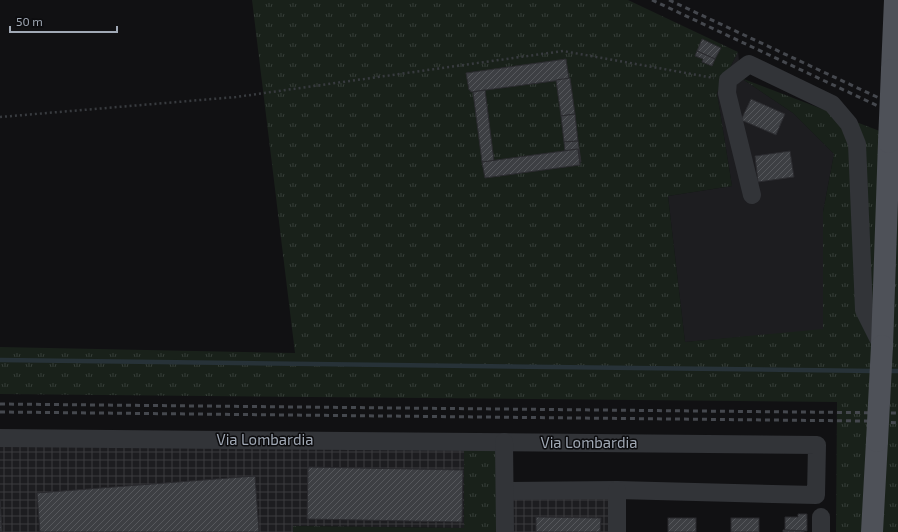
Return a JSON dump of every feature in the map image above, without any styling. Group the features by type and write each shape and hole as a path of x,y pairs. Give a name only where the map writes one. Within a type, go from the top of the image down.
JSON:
{"main road":[{"path":"872,532 882,346 888,142 895,0"}],"street":[{"path":"752,195 727,93 728,80 749,64 832,104 849,124 857,144 864,310 882,346"},
{"name":"Via Lombardia","path":"0,438 818,445 816,495 617,490 505,491"},
{"path":"504,442 505,532"},
{"path":"617,490 617,532"}],"path":[{"path":"0,117 236,97 563,51 728,80"}],"shaded area":[{"path":"738,52 741,78 793,113 834,154 823,212 823,330 685,342 668,196 732,186 717,93"},
{"path":"0,435 464,441 464,528 293,526 293,532 0,532"},
{"path":"614,492 614,532 505,532 504,493"}],"green space":[{"path":"252,0 628,0 738,52 717,93 732,186 668,196 685,342 823,329 823,212 834,154 793,113 741,78 898,138 898,532 836,532 837,402 0,394 0,347 295,353"},
{"path":"464,441 504,442 505,532 293,532 293,526 464,528"}],"building":[{"path":"702,39 721,48 715,59 697,51"},
{"path":"697,51 715,59 712,66 702,62 703,59 695,56"},
{"path":"566,59 569,79 471,92 469,90 466,73"},
{"path":"570,78 575,114 561,116 556,80"},
{"path":"485,90 494,161 482,162 473,92"},
{"path":"751,99 785,114 776,135 741,120"},
{"path":"575,114 578,141 564,142 561,116"},
{"path":"578,141 581,162 578,149 565,151 564,142"},
{"path":"578,149 580,165 485,178 482,162"},
{"path":"790,151 794,177 758,182 755,156"},
{"path":"308,467 463,470 462,522 307,519"},
{"path":"255,476 259,532 40,532 37,493"},
{"path":"0,499 2,532 0,532"},
{"path":"798,514 807,514 807,531 785,530 785,517 798,517"},
{"path":"536,517 601,518 600,532 536,532"},
{"path":"668,518 696,518 696,532 668,532"},
{"path":"731,518 759,518 759,532 731,532"},
{"path":"783,530 804,531 804,532 783,532"}],"waterway":[{"path":"0,360 874,371"},
{"path":"886,371 898,371"}],"railway":[{"path":"652,0 878,106"},
{"path":"669,0 879,98"},
{"path":"0,404 898,413"},
{"path":"0,412 866,421 898,423"}]}
